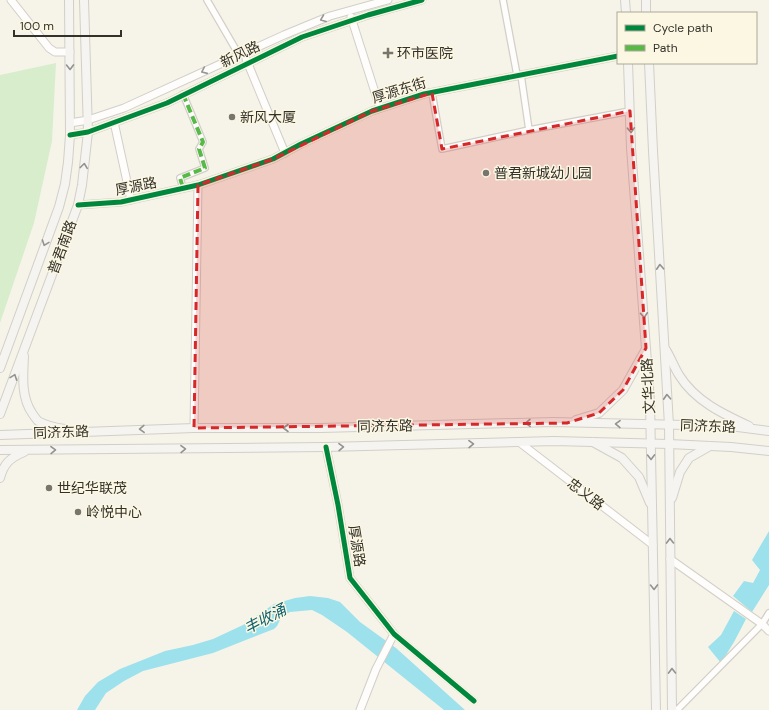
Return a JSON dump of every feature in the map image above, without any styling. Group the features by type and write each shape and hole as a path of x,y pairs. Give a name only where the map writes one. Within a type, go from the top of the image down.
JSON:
{"main road":[{"name":"普君南路","path":"0,368 59,206 65,184 70,135 69,0"},
{"name":"普君南路","path":"0,414 78,205 82,185 88,132 84,0"},
{"path":"625,0 626,12"},
{"path":"646,0 646,12"},
{"name":"文华北路","path":"628,64 632,155 650,402 656,710"},
{"name":"文华北路","path":"649,64 669,425 672,710"},
{"path":"664,346 680,376 696,395 719,412 755,429"},
{"path":"25,348 24,394 28,407 34,416 37,420 56,428 85,432"},
{"path":"567,423 599,413 623,390 646,348"},
{"name":"同济东路","path":"0,435 194,428 322,428 553,422 730,426 769,431"},
{"name":"同济东路","path":"0,450 326,447 554,441 651,443 769,451"},
{"path":"593,442 622,458 639,477 652,507"},
{"path":"670,507 680,472 689,458 710,446"},
{"path":"0,478 3,469 12,456 27,450"}],"street":[{"path":"11,0 49,48 55,52 70,52"},
{"path":"207,0 241,55 248,63 285,153"},
{"name":"新风路","path":"70,123 88,120 124,108 284,35 330,16 388,0"},
{"name":"新风路","path":"70,135 88,132 167,102 302,36 399,3 422,0"},
{"path":"503,0 529,130"},
{"path":"349,11 380,108"},
{"name":"厚源东街","path":"198,185 273,159 301,144 372,111 424,94 617,56"},
{"path":"432,93 442,149 529,130 630,111"},
{"path":"183,94 202,142 199,149 205,168 180,178 183,188"},
{"path":"114,122 131,200"},
{"path":"194,428 198,185"},
{"name":"厚源路","path":"78,205 120,202 198,185"},
{"name":"忠义路","path":"519,442 653,545"},
{"name":"厚源路","path":"326,447 338,505 350,578 394,634"},
{"path":"670,559 760,622 769,631"},
{"path":"677,710 769,613"},
{"path":"360,710 376,669 394,634 474,702"}],"highlighted area":[{"path":"432,93 442,149 630,111 646,348 623,390 599,413 567,423 194,428 198,185 273,159 372,111"}],"green space":[{"path":"56,63 52,141 34,223 0,323 0,75"}],"water":[{"path":"769,531 769,585 752,612 733,596 744,581 753,583 760,570 752,560"},
{"name":"丰收涌","path":"310,596 328,598 340,602 360,622 396,648 465,710 444,710 347,632 312,610 290,612 282,616 274,629 213,653 143,671 106,693 95,710 77,710 85,696 98,682 120,669 165,651 213,639 243,625 274,604 295,598"},
{"path":"734,611 746,619 721,663 708,647 721,635"}],"marked path":[{"path":"183,94 203,142 199,149 205,168 180,178 183,188"}],"cycle path":[{"path":"70,135 88,132 167,103 302,37 368,15 422,0"},
{"path":"78,205 121,202 198,185 273,159 301,144 372,111 424,94 617,56"},
{"path":"326,447 338,505 350,578 394,634 474,701"}],"place":[{"name":"环市医院","path":"388,53"},
{"name":"新风大厦","path":"232,117"},
{"name":"普君新城幼儿园","path":"486,173"},
{"name":"世纪华联茂","path":"49,488"},
{"name":"岭悦中心","path":"78,512"}]}
